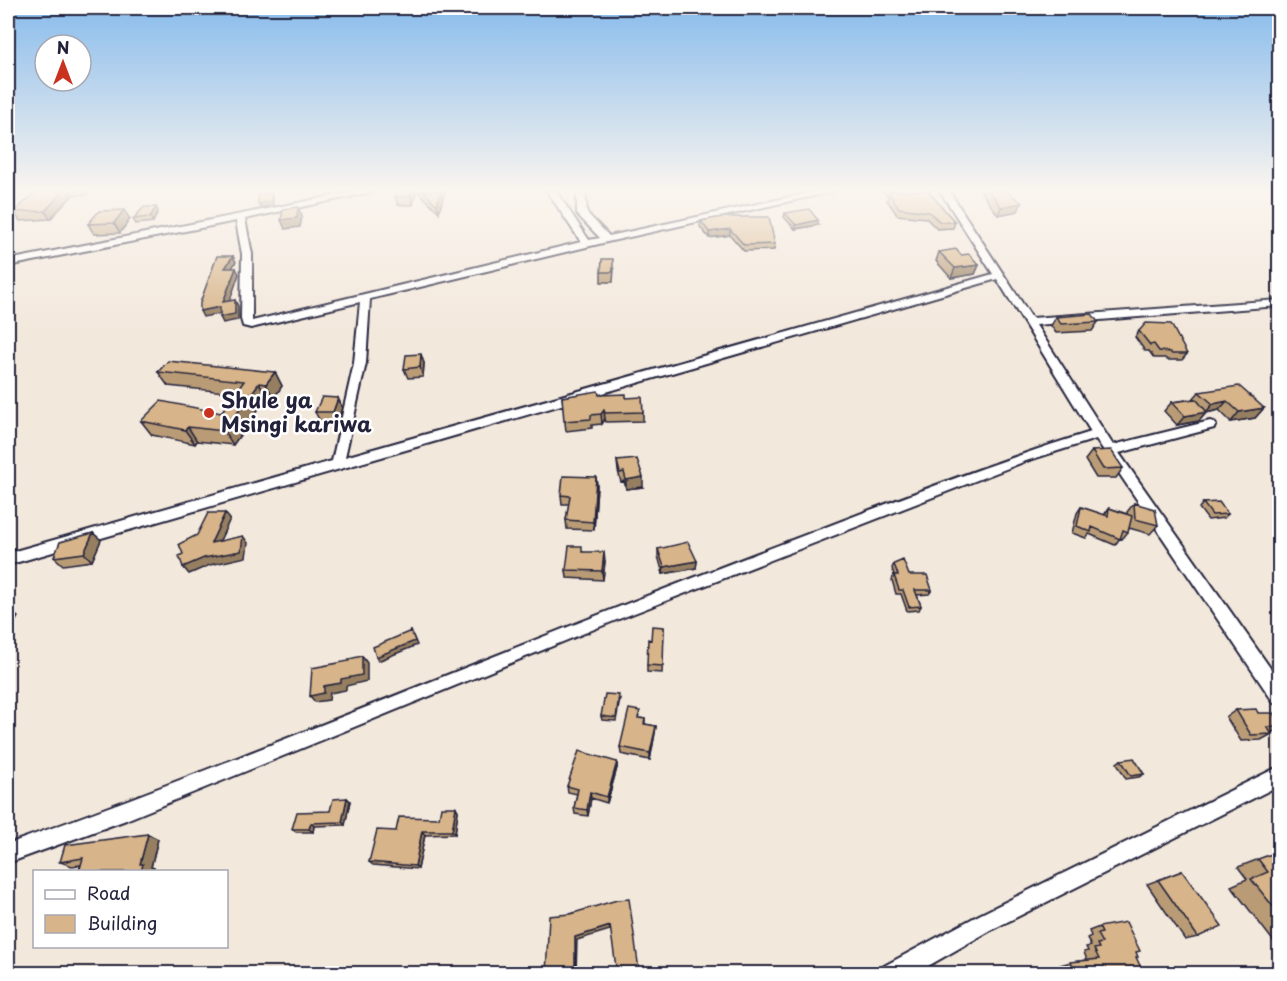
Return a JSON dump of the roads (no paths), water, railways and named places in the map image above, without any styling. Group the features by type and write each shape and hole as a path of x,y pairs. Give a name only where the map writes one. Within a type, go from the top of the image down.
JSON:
{"street":[{"path":"8,263 140,237"},
{"path":"244,237 247,254 245,302 248,324 258,325 617,237"},
{"path":"582,237 587,244"},
{"path":"975,237 1099,434 1277,689"},
{"path":"8,559 1000,275"},
{"path":"337,466 360,363 365,299"},
{"path":"1028,322 1280,303"},
{"path":"1110,450 1210,425"},
{"path":"8,854 126,811 614,614 1021,458 1099,434"},
{"path":"892,974 997,917 1280,775"}],"place":[{"name":"Shule ya Msingi kariwa","path":"209,413"}]}
